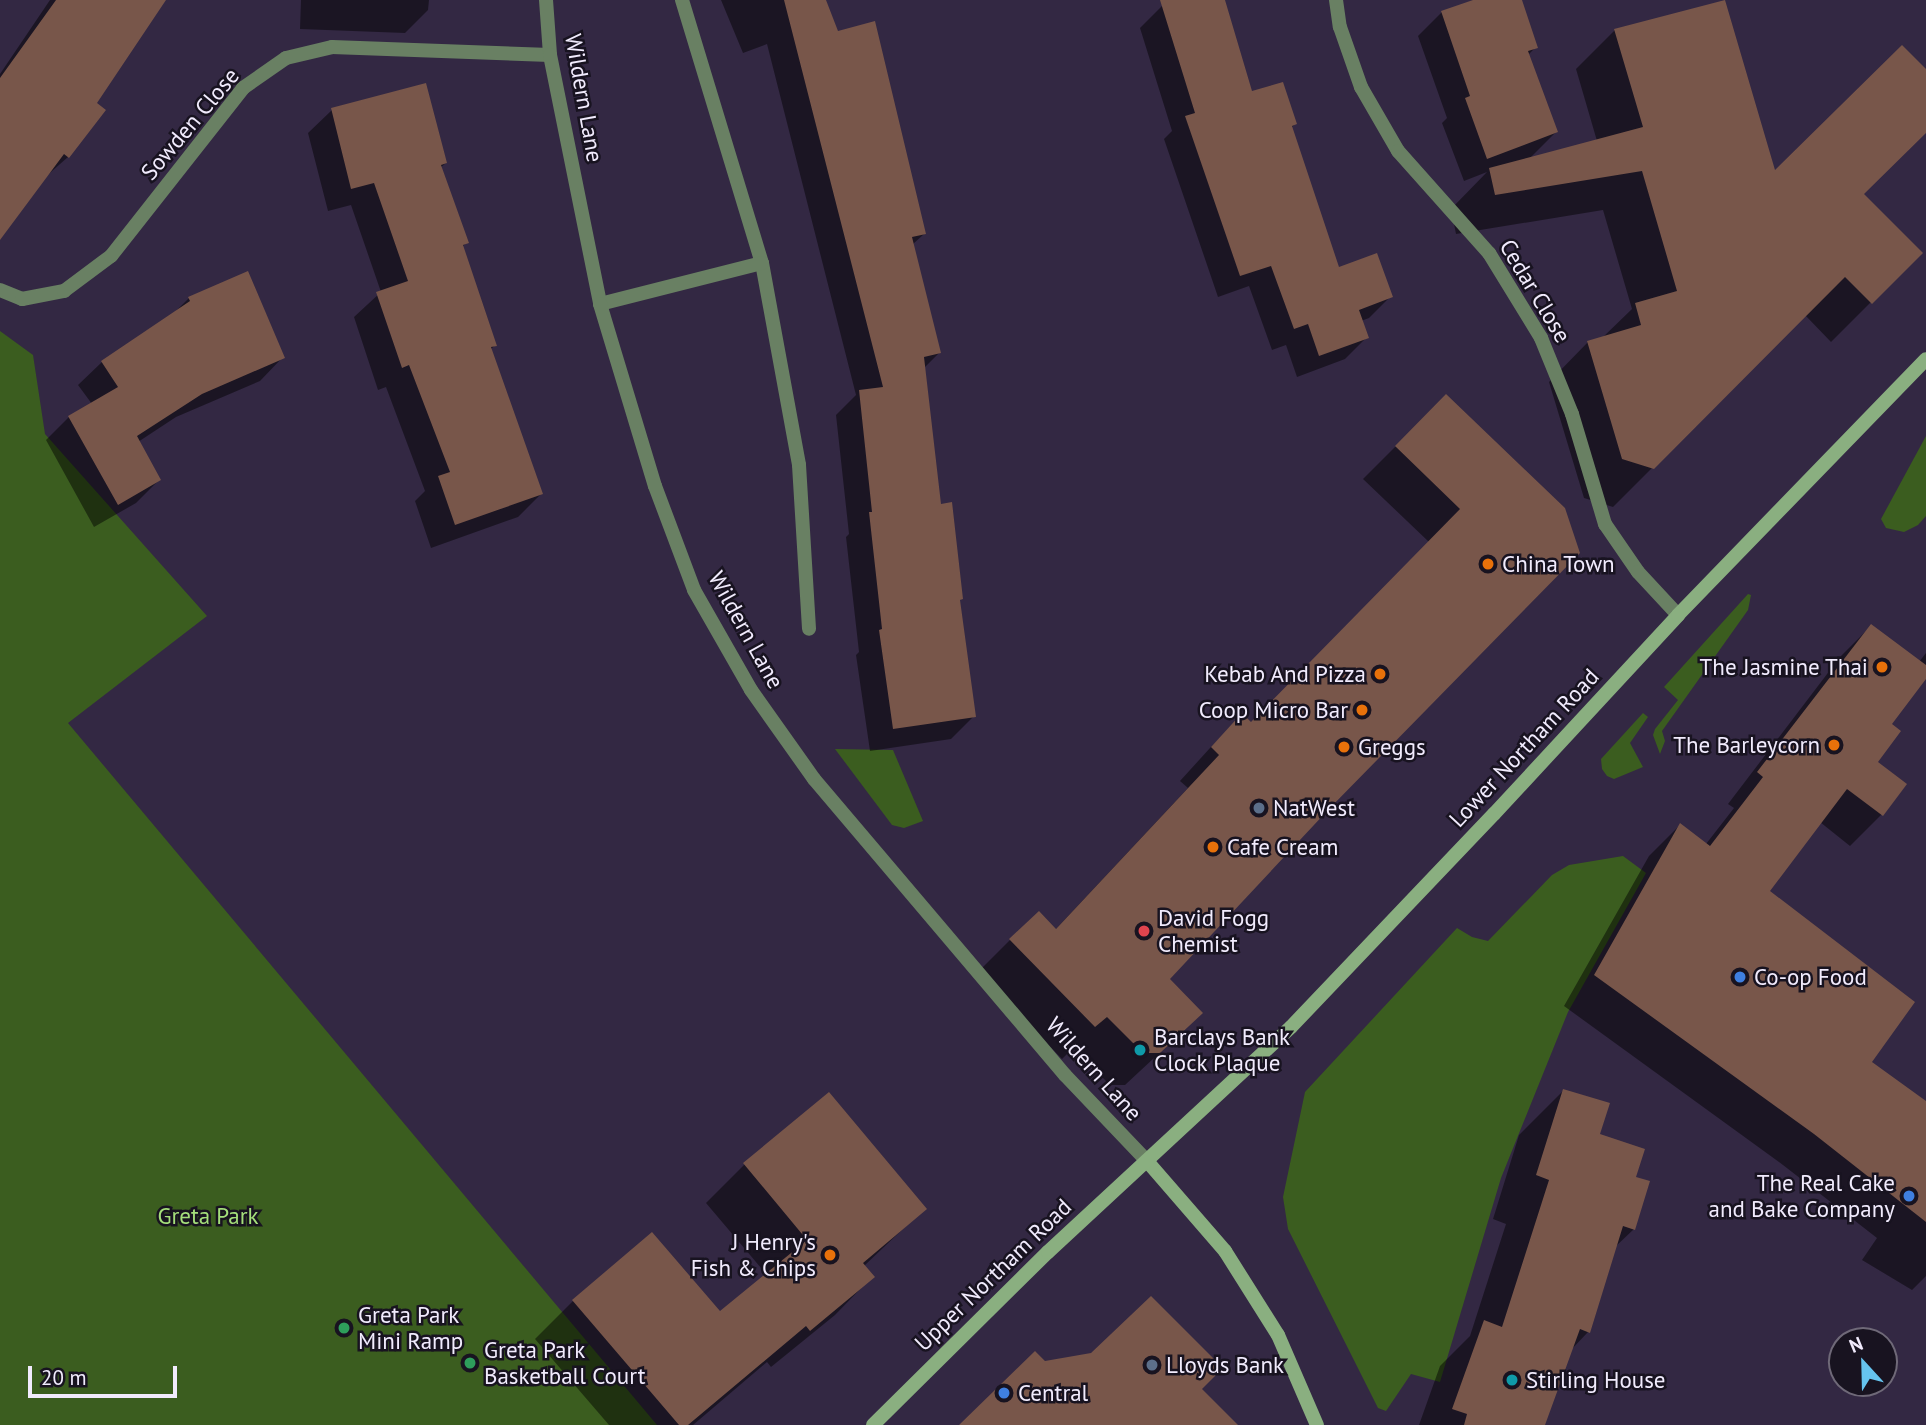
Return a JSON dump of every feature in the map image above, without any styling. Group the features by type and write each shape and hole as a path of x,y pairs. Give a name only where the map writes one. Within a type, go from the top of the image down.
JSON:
{"main road":[{"name":"Lower Northam Road","path":"1147,1161 1291,1027 1494,814 1678,615 1926,359"},
{"name":"Upper Northam Road","path":"873,1425 1048,1252 1147,1161"},
{"path":"1147,1161 1225,1251 1278,1335 1317,1425"}],"street":[{"name":"Wildern Lane","path":"546,0 550,55 600,304 655,486 694,590 751,690 814,779 1065,1074 1147,1161"},
{"path":"682,0 762,263 799,465 810,629"},
{"name":"Cedar Close","path":"1336,0 1340,26 1361,87 1398,152 1489,253 1541,338 1572,414 1605,524 1637,572 1678,615"},
{"name":"Sowden Close","path":"0,290 22,299 64,291 111,256 243,88 286,58 332,47 550,55"},
{"path":"600,304 762,263"}],"green space":[{"name":"Greta Park","path":"0,331 33,355 45,434 207,616 68,723 657,1425 0,1425"},
{"path":"1926,436 1926,516 1918,525 1904,532 1886,528 1881,519"},
{"path":"1748,594 1751,595 1748,610 1662,731 1665,741 1660,754 1653,735 1655,729 1678,700 1664,687"},
{"path":"1643,713 1648,717 1630,743 1643,767 1614,779 1607,776 1602,769 1601,759"},
{"path":"835,749 893,750 923,821 904,828 892,825"},
{"path":"1623,856 1646,873 1568,1012 1501,1178 1440,1382 1411,1374 1386,1411 1378,1408 1288,1229 1283,1197 1305,1092 1457,928 1472,937 1488,941 1552,875 1569,865"}],"building":[{"path":"56,0 166,0 97,103 106,110 69,158 64,154 0,240 0,78"},
{"path":"784,0 826,0 838,31 875,21 926,234 912,237 941,353 924,357 941,504 952,502 963,599 960,600 976,717 893,729 879,630 882,629 859,390 883,387"},
{"path":"1160,0 1225,0 1252,91 1283,82 1297,124 1292,126 1339,267 1377,253 1393,297 1359,310 1369,338 1319,356 1308,324 1294,329 1271,266 1240,276 1185,116 1195,113"},
{"path":"1473,0 1522,0 1538,48 1528,51 1558,132 1487,159 1465,98 1470,96 1441,11"},
{"path":"1725,0 1775,170 1902,45 1926,69 1926,133 1864,194 1923,253 1872,304 1845,277 1654,469 1622,459 1587,341 1641,325 1635,303 1677,291 1642,171 1495,195 1489,168 1643,127 1614,29"},
{"path":"426,83 447,163 441,165 469,243 463,245 497,346 491,347 543,494 455,525 438,476 450,472 409,365 402,368 376,292 408,281 374,183 351,189 331,108"},
{"path":"248,271 285,358 202,394 137,436 161,480 118,505 68,416 118,387 101,361 190,301 188,297"},
{"path":"1446,394 1565,508 1580,553 1328,810 1170,979 1203,1013 1160,1053 1143,1053 1107,1017 1095,1027 1009,939 1039,911 1056,929 1219,755 1211,747 1242,713 1251,722 1460,509 1395,446"},
{"path":"1871,624 1926,665 1926,679 1892,724 1901,731 1878,762 1907,784 1883,816 1847,789 1770,891 1915,1002 1872,1062 1926,1101 1926,1222 1814,1134 1594,975 1680,823 1710,846 1763,777 1757,772"},
{"path":"1563,1089 1610,1103 1600,1134 1645,1149 1636,1177 1650,1181 1635,1230 1623,1226 1590,1333 1580,1329 1545,1425 1464,1425 1467,1414 1452,1409 1484,1320 1502,1327 1549,1180 1536,1175"},
{"path":"829,1092 927,1209 863,1263 875,1277 810,1331 806,1326 688,1425 679,1425 572,1300 652,1232 720,1311 807,1240 743,1163"},
{"path":"1151,1296 1223,1368 1202,1389 1238,1425 959,1425 1035,1351 1045,1361 1091,1353"}],"place":[{"name":"China Town","path":"1488,564"},
{"name":"The Jasmine Thai","path":"1882,667"},
{"name":"Kebab And Pizza","path":"1380,674"},
{"name":"Coop Micro Bar","path":"1362,710"},
{"name":"The Barleycorn","path":"1834,745"},
{"name":"Greggs","path":"1344,747"},
{"name":"NatWest","path":"1259,808"},
{"name":"Cafe Cream","path":"1213,847"},
{"name":"David Fogg Chemist","path":"1144,931"},
{"name":"Co-op Food","path":"1740,977"},
{"name":"Barclays Bank Clock Plaque","path":"1140,1050"},
{"name":"The Real Cake and Bake Company","path":"1909,1196"},
{"name":"J Henry's Fish & Chips","path":"830,1255"},
{"name":"Greta Park Mini Ramp","path":"344,1328"},
{"name":"Greta Park Basketball Court","path":"470,1363"},
{"name":"Lloyds Bank","path":"1152,1365"},
{"name":"Stirling House","path":"1512,1380"},
{"name":"Central","path":"1004,1393"}]}
